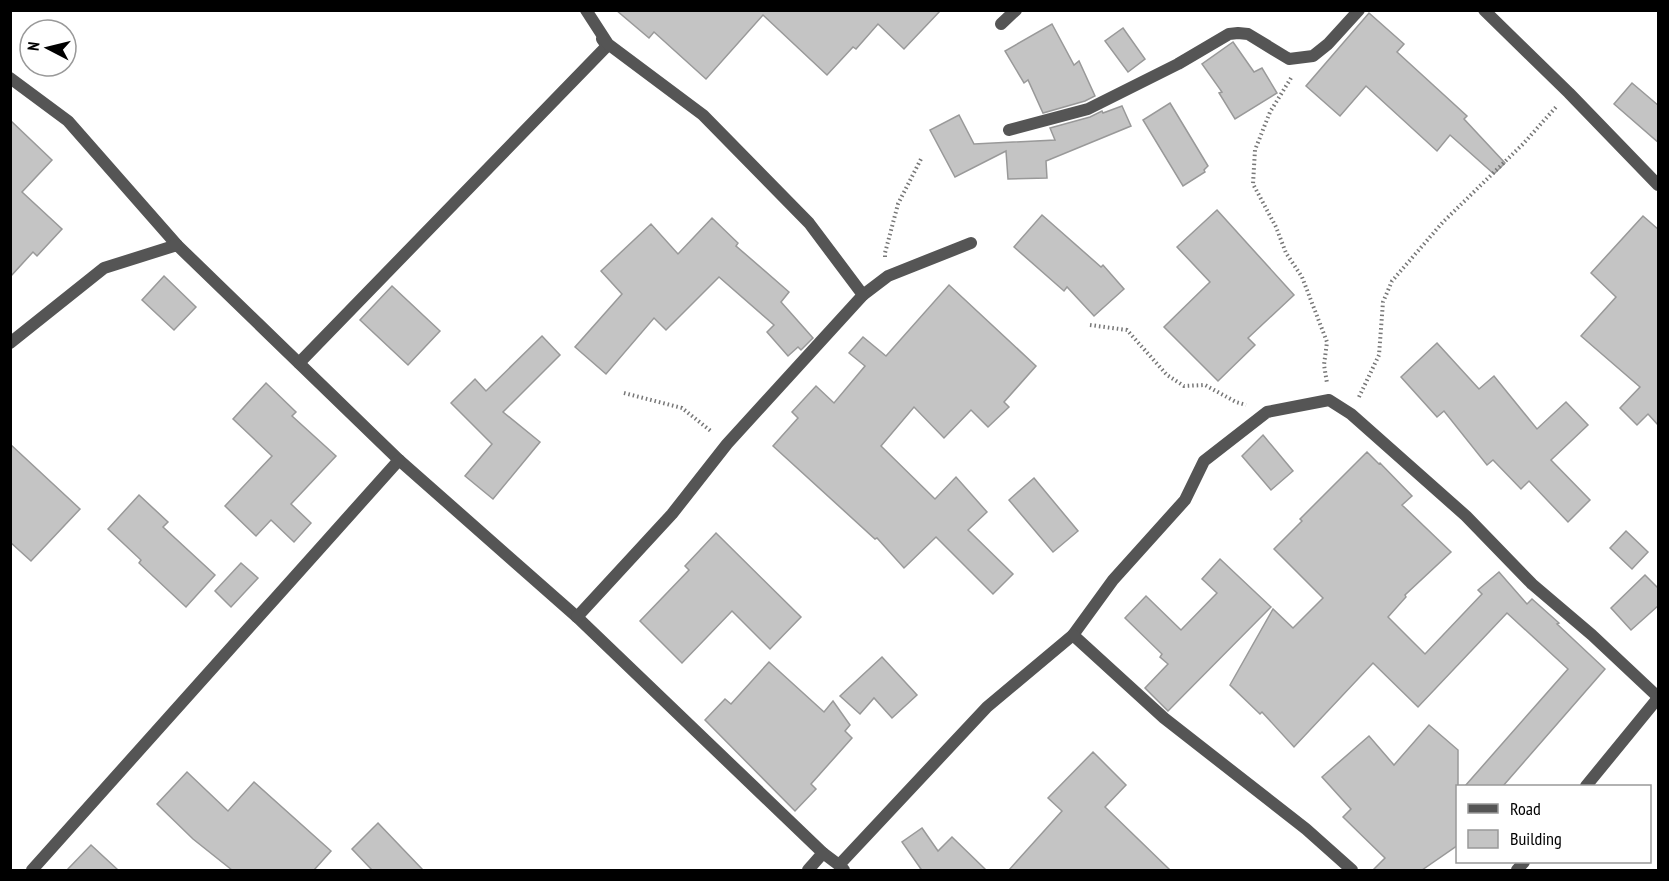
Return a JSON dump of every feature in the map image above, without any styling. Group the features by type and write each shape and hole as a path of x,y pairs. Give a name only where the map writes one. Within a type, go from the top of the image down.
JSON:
{"street":[{"path":"299,363 608,46 580,10"},
{"path":"586,10 608,44 703,115 809,223 863,295"},
{"path":"1001,24 1016,10"},
{"path":"1010,130 1088,109 1178,64 1230,34 1248,34 1289,59 1313,56 1328,44 1359,10"},
{"path":"1484,10 1659,185"},
{"path":"10,78 68,121 177,246 399,460 577,617 823,853 842,868 987,707 1073,635 1113,580 1185,500 1204,461 1267,412 1329,400 1351,414 1466,516 1532,584 1659,697 1587,785"},
{"path":"577,617 672,514 727,444 863,295 888,276 971,243"},
{"path":"10,343 104,268 177,246"},
{"path":"32,870 399,460"},
{"path":"1073,635 1164,718 1306,829 1352,870"},
{"path":"808,870 823,853"}],"path":[{"path":"1313,56 1288,80 1270,112 1255,150 1253,184 1276,227 1286,252 1302,277 1327,342 1324,365 1329,400"},
{"path":"1351,414 1379,355 1383,302 1392,281 1443,222 1523,144 1569,93"},
{"path":"888,276 885,253 898,204 922,157"},
{"path":"1090,325 1127,330 1167,375 1184,386 1205,385 1236,402 1267,412"},
{"path":"624,393 682,408 727,444"}],"building":[{"path":"616,10 941,10 904,49 878,24 856,49 853,47 827,75 763,15 706,79 654,32 649,38"},
{"path":"1369,13 1404,44 1397,52 1467,116 1464,119 1505,163 1494,174 1450,135 1437,151 1366,86 1340,116 1306,86"},
{"path":"1052,24 1074,65 1079,61 1095,96 1043,113 1028,80 1024,83 1005,51"},
{"path":"1123,28 1145,59 1128,72 1105,41"},
{"path":"1233,42 1254,72 1262,68 1277,93 1235,119 1219,93 1222,92 1202,64"},
{"path":"1632,83 1659,106 1659,143 1614,104"},
{"path":"1170,103 1208,166 1205,172 1183,186 1143,120"},
{"path":"1122,106 1131,126 1046,161 1047,178 1008,179 1006,151 955,177 930,130 959,115 974,144 1055,140 1050,128"},
{"path":"10,120 52,160 22,192 62,229 37,256 33,252 10,277"},
{"path":"1217,210 1294,295 1248,338 1255,345 1218,381 1164,327 1210,282 1177,247"},
{"path":"1042,215 1101,267 1103,265 1124,289 1094,316 1067,287 1064,291 1014,247"},
{"path":"1643,216 1659,230 1659,426 1648,414 1637,425 1620,408 1640,387 1581,336 1616,297 1591,273"},
{"path":"712,218 738,243 736,246 789,292 781,302 813,338 801,350 798,347 788,356 767,332 774,325 719,277 666,330 654,318 606,374 575,347 622,294 601,271 651,224 678,254"},
{"path":"164,276 196,307 174,330 142,300"},
{"path":"949,285 1036,366 1004,402 1009,407 988,427 971,410 944,438 914,407 881,446 935,499 956,477 987,512 968,530 1013,574 993,594 936,537 904,568 877,538 875,539 773,446 798,418 792,412 816,386 834,403 865,366 849,353 863,337 886,356"},
{"path":"392,286 440,331 408,365 360,320"},
{"path":"542,336 560,355 503,412 540,442 493,499 465,476 492,444 451,403 475,379 486,391"},
{"path":"1437,343 1479,389 1494,376 1537,429 1566,402 1588,425 1551,460 1590,500 1568,522 1529,481 1521,489 1493,460 1487,465 1444,411 1437,417 1401,377"},
{"path":"266,383 296,412 292,416 336,456 291,504 311,523 294,542 271,520 256,536 225,506 272,456 233,419"},
{"path":"1263,435 1293,471 1271,490 1242,456"},
{"path":"10,444 80,509 31,561 10,542"},
{"path":"1367,452 1412,496 1402,505 1451,552 1405,595 1406,597 1388,617 1425,654 1482,594 1478,590 1499,572 1527,604 1532,599 1605,669 1504,785 1466,785 1568,669 1507,613 1418,707 1373,663 1294,747 1262,712 1260,714 1230,685 1273,609 1293,628 1323,598 1274,549 1302,521 1300,519"},
{"path":"1034,478 1078,531 1053,552 1009,500"},
{"path":"139,495 168,522 163,527 215,575 186,607 139,563 141,560 108,529"},
{"path":"1626,531 1648,552 1632,569 1610,548"},
{"path":"716,533 801,617 770,649 732,611 682,663 640,621 689,570 685,566"},
{"path":"1220,559 1271,607 1168,711 1145,688 1168,664 1160,657 1162,654 1125,618 1146,596 1181,630 1217,593 1202,579"},
{"path":"241,563 258,578 231,607 215,591"},
{"path":"1645,575 1659,589 1659,605 1631,630 1611,608"},
{"path":"882,657 917,695 892,718 874,698 860,714 840,696"},
{"path":"769,662 824,712 833,701 850,725 845,731 852,738 811,784 816,789 795,811 705,720 725,699 731,704"},
{"path":"1429,725 1458,750 1456,846 1422,870 1373,870 1385,858 1343,817 1351,809 1322,777 1369,736 1394,765"},
{"path":"1093,752 1126,785 1105,807 1170,870 1009,870 1062,811 1048,798"},
{"path":"187,772 228,811 254,782 331,851 314,870 232,870 193,839 157,804"},
{"path":"378,823 423,870 372,870 352,849"},
{"path":"922,828 938,851 952,837 986,870 919,870 921,869 902,842"},
{"path":"91,845 118,870 67,870"}]}
